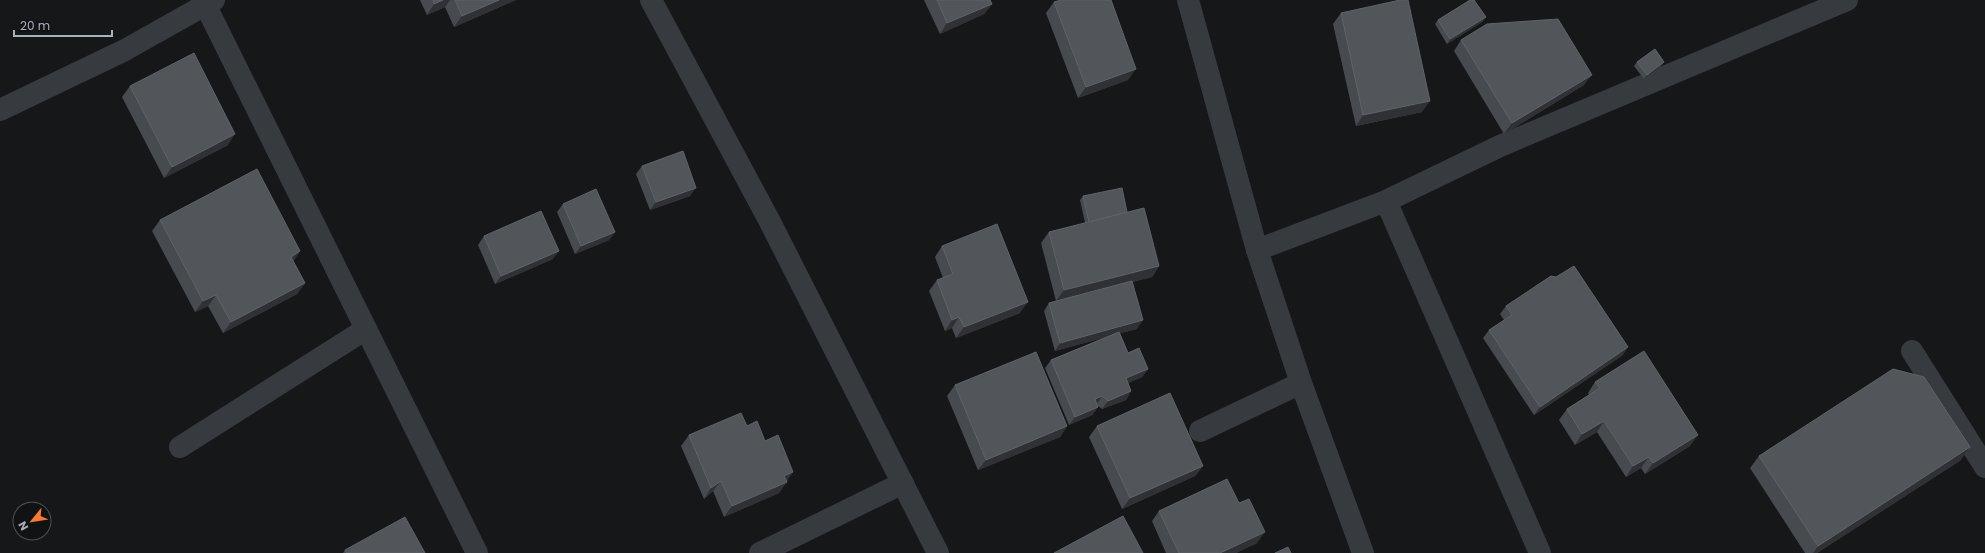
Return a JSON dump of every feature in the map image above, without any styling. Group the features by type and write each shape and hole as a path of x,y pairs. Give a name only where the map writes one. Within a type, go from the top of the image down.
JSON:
{"street":[{"path":"651,0 769,220 938,553"},
{"path":"1188,0 1257,250 1301,383 1363,553"},
{"path":"1257,250 1386,201 1500,146 1847,0"},
{"path":"0,110 125,50 209,2 366,328 478,553"},
{"path":"1386,201 1540,553"},
{"path":"180,447 366,328"},
{"path":"1912,351 1985,468"},
{"path":"1200,431 1301,383"},
{"path":"760,553 903,483"}],"building":[{"path":"433,0 443,0 434,4"},
{"path":"455,0 499,0 462,16"},
{"path":"937,0 990,0 992,4 947,23"},
{"path":"1061,0 1111,0 1136,69 1086,87 1054,2"},
{"path":"1400,0 1408,0 1430,101 1363,115 1341,13"},
{"path":"1470,0 1474,0 1486,17 1450,39 1438,20"},
{"path":"1558,19 1592,75 1512,123 1461,40 1487,24"},
{"path":"1655,49 1664,62 1647,75 1637,62"},
{"path":"194,53 235,134 172,167 130,86"},
{"path":"683,151 696,188 656,202 642,166"},
{"path":"257,169 300,251 291,257 305,283 231,322 216,295 203,301 160,220"},
{"path":"1122,188 1127,212 1089,222 1083,196"},
{"path":"596,189 615,232 581,246 563,204"},
{"path":"1144,208 1159,266 1064,290 1049,232"},
{"path":"541,211 559,251 501,276 484,236"},
{"path":"997,224 1028,302 964,327 959,317 952,320 937,280 953,274 942,246"},
{"path":"1574,266 1628,347 1540,407 1489,330 1512,315 1506,306 1551,276 1556,277"},
{"path":"1132,281 1143,320 1060,343 1049,303"},
{"path":"1119,332 1128,353 1139,348 1148,369 1126,378 1131,391 1108,401 1102,396 1095,399 1098,407 1075,417 1051,360"},
{"path":"1644,351 1698,435 1653,463 1649,457 1633,466 1604,421 1582,434 1567,409 1600,388 1595,382"},
{"path":"1036,352 1067,426 986,460 955,385"},
{"path":"1893,369 1924,377 1970,447 1818,546 1759,456"},
{"path":"1170,393 1203,466 1130,498 1097,426"},
{"path":"741,413 747,426 757,421 765,441 778,435 793,472 784,476 787,482 732,506 721,481 711,488 689,435"},
{"path":"1227,479 1239,503 1249,499 1265,532 1220,553 1179,553 1159,511"},
{"path":"1123,516 1143,553 1054,553"},
{"path":"405,517 425,553 347,553 345,550"},
{"path":"1288,547 1291,553 1275,553"}]}
